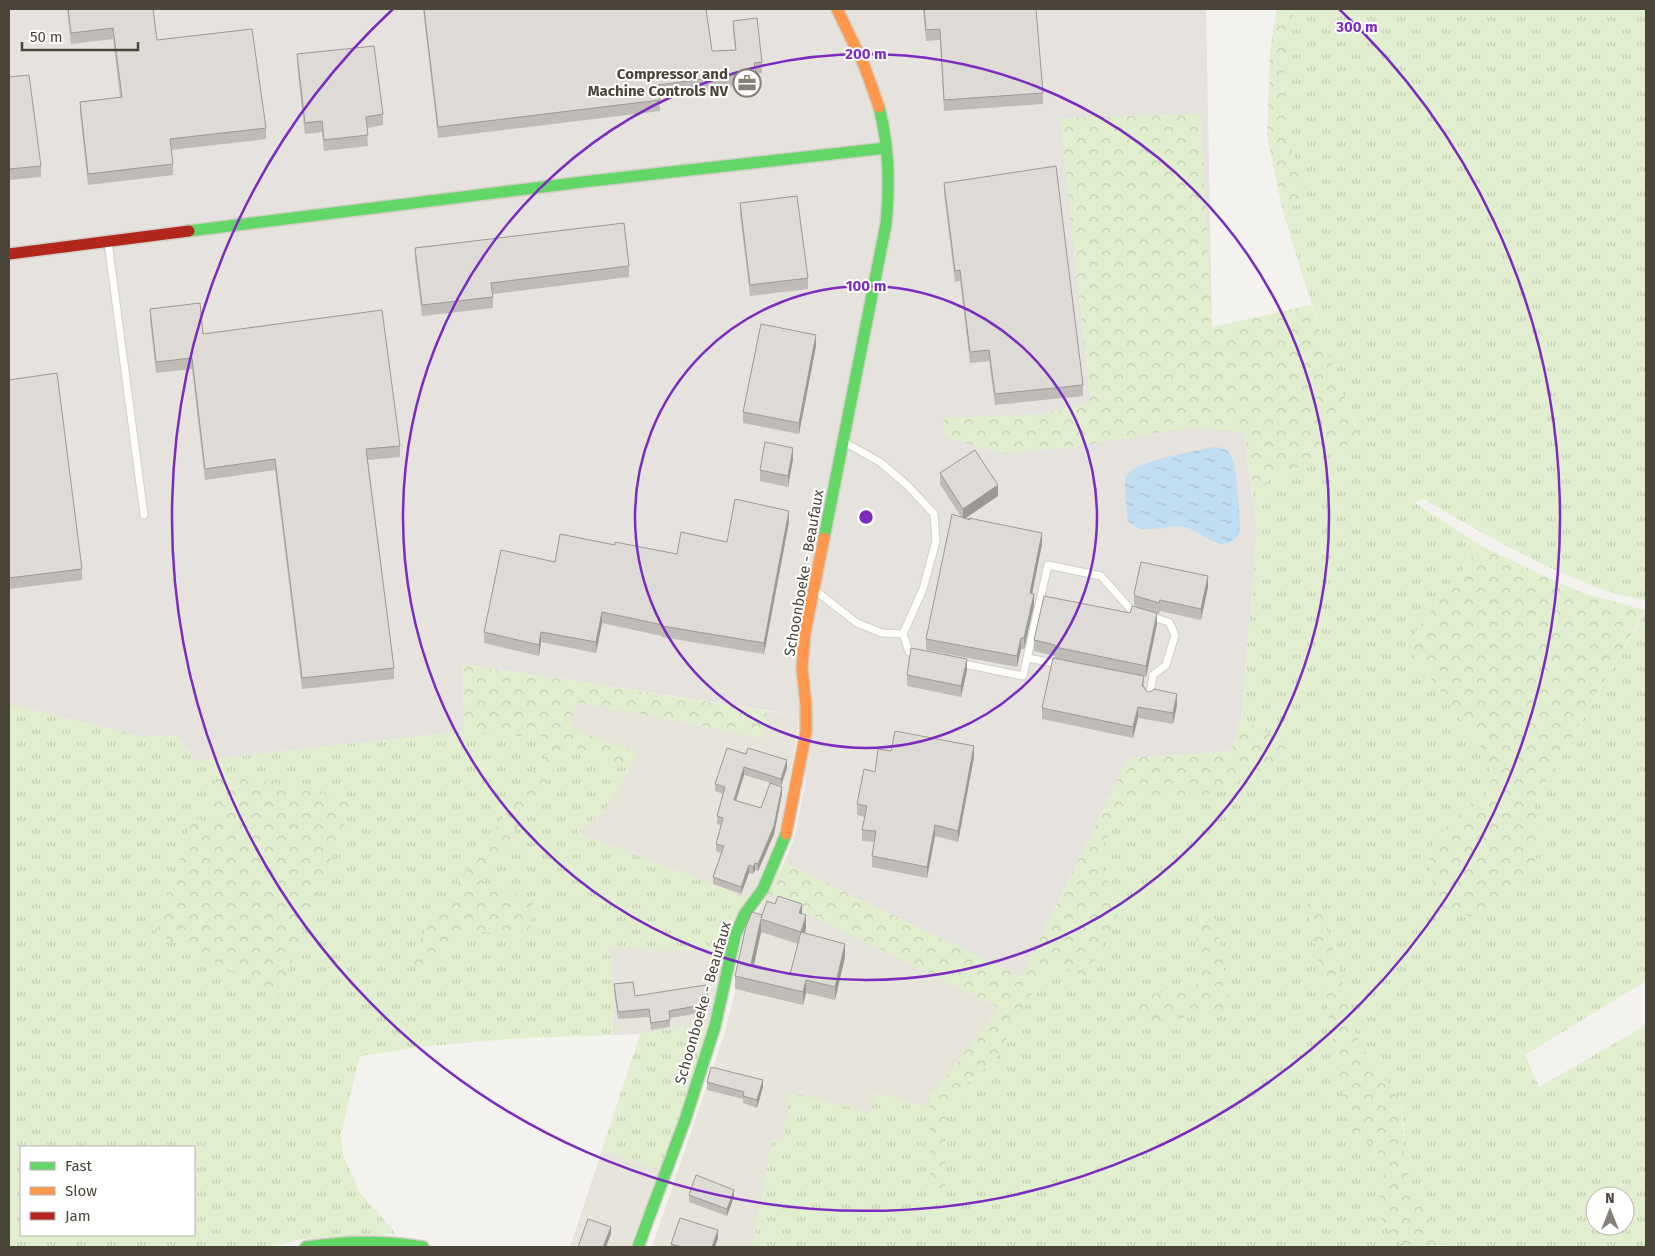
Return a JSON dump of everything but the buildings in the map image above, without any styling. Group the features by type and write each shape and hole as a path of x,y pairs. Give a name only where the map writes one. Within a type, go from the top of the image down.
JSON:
{"street":[{"name":"Schoonboeke - Beaufaux","path":"638,1247 685,1120 715,1026 735,936 744,915 763,888 785,836 806,732 806,705 802,668 805,633 884,239 889,189 882,122 873,90 837,9"},
{"path":"9,254 582,182 886,148"},
{"path":"306,1247 332,1243 371,1241 423,1247"}],"lane":[{"path":"108,242 144,515"},
{"path":"844,441 880,462 908,486 934,514 936,541 923,589 903,634 910,652 928,656"},
{"path":"947,660 1023,676 1048,565 1066,568 1101,576 1133,612 1169,622 1175,635 1166,665 1153,675 1148,698"},
{"path":"814,589 857,623 882,633 903,634"},
{"path":"1027,658 1065,665"},
{"path":"1142,681 1152,683"}],"shaded area":[{"path":"9,9 1206,9 1212,327 1244,433 1257,530 1241,719 1231,751 1128,758 1021,978 784,862 793,842 806,780 799,715 462,664 465,731 195,761 177,736 142,736 9,705"},
{"path":"576,701 762,738 767,711 799,715 780,829 751,899 577,833 604,811 629,769 635,753 570,728"},
{"path":"767,893 1001,1008 930,1096 930,1108 876,1093 871,1113 783,1141 772,1139 753,1247 652,1247 725,1032 754,922"},
{"path":"610,946 727,952 710,1023 640,1034 613,1035"},
{"path":"602,1150 661,1169 630,1247 570,1247"}],"green space":[{"path":"1277,9 1294,9 1284,73 1283,105 1294,158 1307,202 1282,208 1267,136 1270,50"},
{"path":"1294,9 1646,9 1646,600 1611,592 1555,570 1521,554 1423,499 1415,503 1480,545 1406,645 1473,735 1489,762 1492,779 1486,790 1450,823 1541,832 1533,805 1646,610 1646,981 1525,1055 1539,1087 1646,1025 1646,1247 1440,1247 1446,1245 1418,1198 1405,1167 1401,1102 1357,1038 1320,902 1307,904 1347,1121 1352,1131 1372,1145 1380,1156 1384,1173 1382,1188 1403,1246 1407,1247 753,1247 772,1139 783,1140 790,1092 870,1113 876,1093 930,1108 930,1188 945,1189 946,1109 964,1086 994,1061 1051,960 1086,978 1121,908 1097,858 1127,797 1181,797 1284,742 1241,719 1257,530 1252,488 1363,438 1341,390 1282,208 1306,202 1294,158 1283,105 1284,73","holes":["1202,983 1133,1024 1133,999"]},
{"path":"1201,114 1212,327 1311,305 1354,424 1363,438 1252,488 1244,432 1192,427 1073,447 1003,454 946,437 943,418 1042,414 1090,402 1060,118"},
{"path":"1480,545 1586,594 1645,610 1533,805 1541,832 1538,851 1528,882 1472,917 1447,908 1433,885 1429,857 1435,840 1450,823 1486,790 1492,779 1489,762 1473,735 1406,645"},
{"path":"462,664 767,711 762,738 576,702 570,728 636,752 629,769 569,745 480,887 533,899 530,937 464,930 426,973 406,959 553,745 541,736 515,736 465,731"},
{"path":"9,705 142,736 177,736 195,761 465,731 515,736 541,736 553,745 406,959 479,887 569,745 629,769 604,811 577,833 751,899 727,952 610,947 613,1035 523,1038 428,1046 360,1056 341,1133 343,1155 360,1193 393,1230 394,1234 301,1239 270,1247 9,1247","holes":["219,770 279,994 193,818 209,822"]},
{"path":"1241,719 1285,742 1285,761 1205,796 1127,798 1097,858 1121,908 1086,978 1051,960 994,1061 964,1086 946,1108 945,1189 930,1189 930,1096 1000,1008 767,893 784,862 1021,977 1128,758 1231,751"},
{"path":"219,770 353,801 279,995 156,933 193,818 209,822"},
{"path":"1321,902 1357,1038 1401,1102 1405,1167 1418,1198 1446,1245 1440,1247 1403,1246 1385,1226 1380,1216 1378,1203 1384,1173 1380,1156 1372,1145 1352,1131 1347,1121 1307,904"},
{"path":"1216,915 1230,1010 1133,1025 1133,999 1202,983 1194,917"},
{"path":"710,1023 661,1169 602,1150 640,1034"}],"water":[{"path":"1214,447 1223,448 1227,451 1234,463 1240,529 1239,534 1234,540 1220,544 1186,527 1172,526 1146,529 1133,526 1128,521 1125,488 1126,478 1130,472 1151,462"}],"traffic: fast":[{"path":"824,538 886,224 888,165 879,107"},
{"path":"189,231 591,181 886,148"},
{"path":"638,1247 685,1120 715,1026 735,936 744,915 763,889 786,834"},
{"path":"306,1247 364,1242 394,1243 423,1247"}],"traffic: slow":[{"path":"837,9 864,65 879,107"},
{"path":"786,834 806,732 806,705 802,668 805,633 824,538"}],"traffic: jam":[{"path":"9,254 189,231"}],"place":[{"name":"Compressor and Machine Controls NV","path":"747,83"}]}
